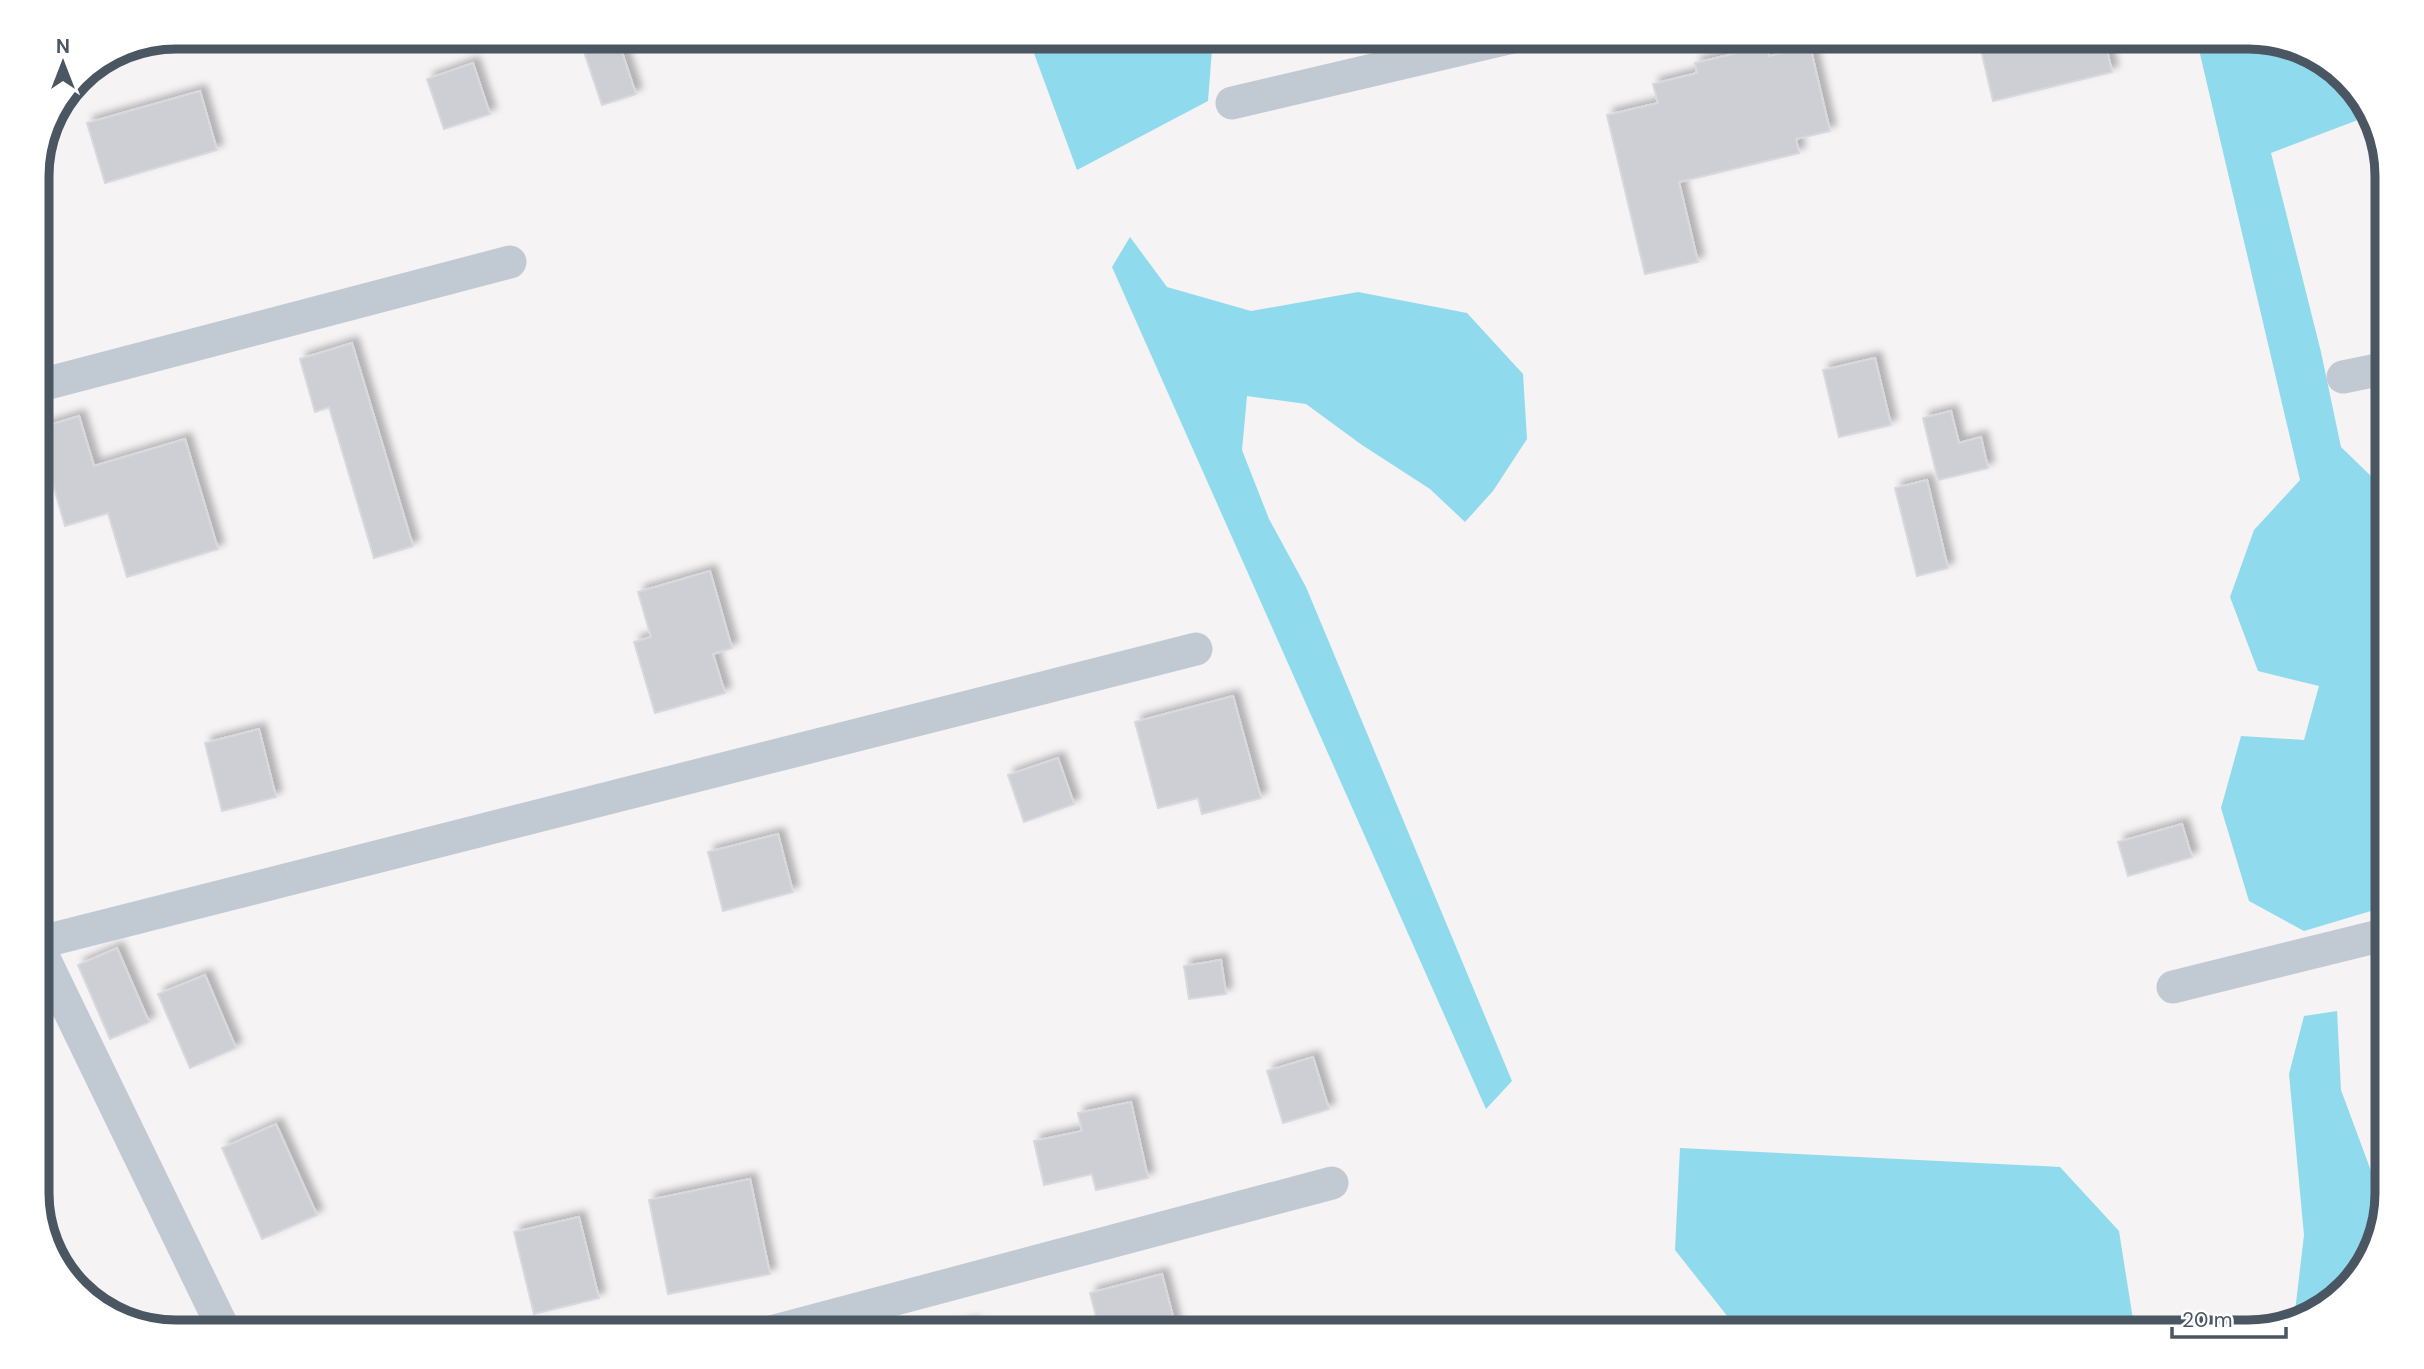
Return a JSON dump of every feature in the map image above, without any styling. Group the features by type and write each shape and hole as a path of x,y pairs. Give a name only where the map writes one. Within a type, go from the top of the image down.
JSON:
{"street":[{"path":"1232,103 1462,49"},
{"path":"49,383 510,262"},
{"path":"2343,377 2375,370"},
{"path":"49,941 1196,649"},
{"path":"2173,987 2375,937"},
{"path":"49,969 219,1320"},
{"path":"816,1320 1332,1183"}],"water":[{"path":"1032,49 1212,49 1208,101 1077,170"},
{"path":"2199,49 2264,50 2297,59 2338,86 2361,119 2271,153 2321,352 2341,447 2373,478 2375,486 2375,906 2371,911 2304,931 2249,901 2221,808 2241,736 2304,740 2319,686 2258,671 2230,597 2254,530 2300,480"},
{"path":"1130,237 1167,287 1251,311 1358,292 1467,313 1523,374 1527,439 1493,491 1465,522 1430,489 1362,445 1306,404 1247,396 1242,450 1269,519 1306,587 1512,1081 1486,1109 1112,267"},
{"path":"2337,1011 2341,1090 2375,1182 2375,1193 2371,1226 2349,1270 2325,1294 2295,1311 2304,1235 2289,1074 2304,1016"},
{"path":"1680,1148 2060,1167 2119,1231 2133,1320 1728,1320 1675,1250"}],"building":[{"path":"583,49 621,49 636,94 602,105"},
{"path":"1754,49 1768,49 1769,56 1798,49 1811,49 1830,131 1796,139 1799,153 1679,182 1698,262 1645,274 1607,115 1658,103 1653,84 1697,73 1695,63"},
{"path":"1981,49 2107,49 2112,72 1993,101"},
{"path":"473,63 490,114 444,129 427,79"},
{"path":"200,91 217,150 105,183 87,123"},
{"path":"352,343 413,546 374,558 329,407 315,412 300,359"},
{"path":"1875,358 1891,425 1839,437 1823,370"},
{"path":"1951,411 1959,443 1981,437 1988,468 1938,480 1923,418"},
{"path":"79,416 94,466 185,439 218,549 127,577 108,513 65,526 49,471 49,425"},
{"path":"1927,480 1948,568 1917,576 1895,488"},
{"path":"710,571 732,648 713,654 725,693 655,713 634,642 651,637 638,592"},
{"path":"1233,696 1261,798 1202,814 1198,798 1158,808 1135,722"},
{"path":"259,729 276,797 222,811 205,743"},
{"path":"1058,758 1074,804 1024,822 1008,775"},
{"path":"2182,824 2192,857 2128,876 2118,842"},
{"path":"778,834 793,892 723,911 708,852"},
{"path":"117,948 149,1022 110,1039 78,965"},
{"path":"1221,960 1226,994 1189,999 1184,966"},
{"path":"205,975 236,1048 190,1068 158,994"},
{"path":"1313,1057 1329,1109 1283,1123 1267,1071"},
{"path":"1131,1102 1148,1178 1096,1190 1092,1174 1044,1185 1034,1141 1082,1131 1078,1113"},
{"path":"276,1124 317,1215 262,1239 222,1148"},
{"path":"750,1179 770,1274 668,1294 649,1200"},
{"path":"579,1217 599,1298 534,1314 514,1232"},
{"path":"1162,1274 1174,1320 1097,1320 1090,1293"}]}
